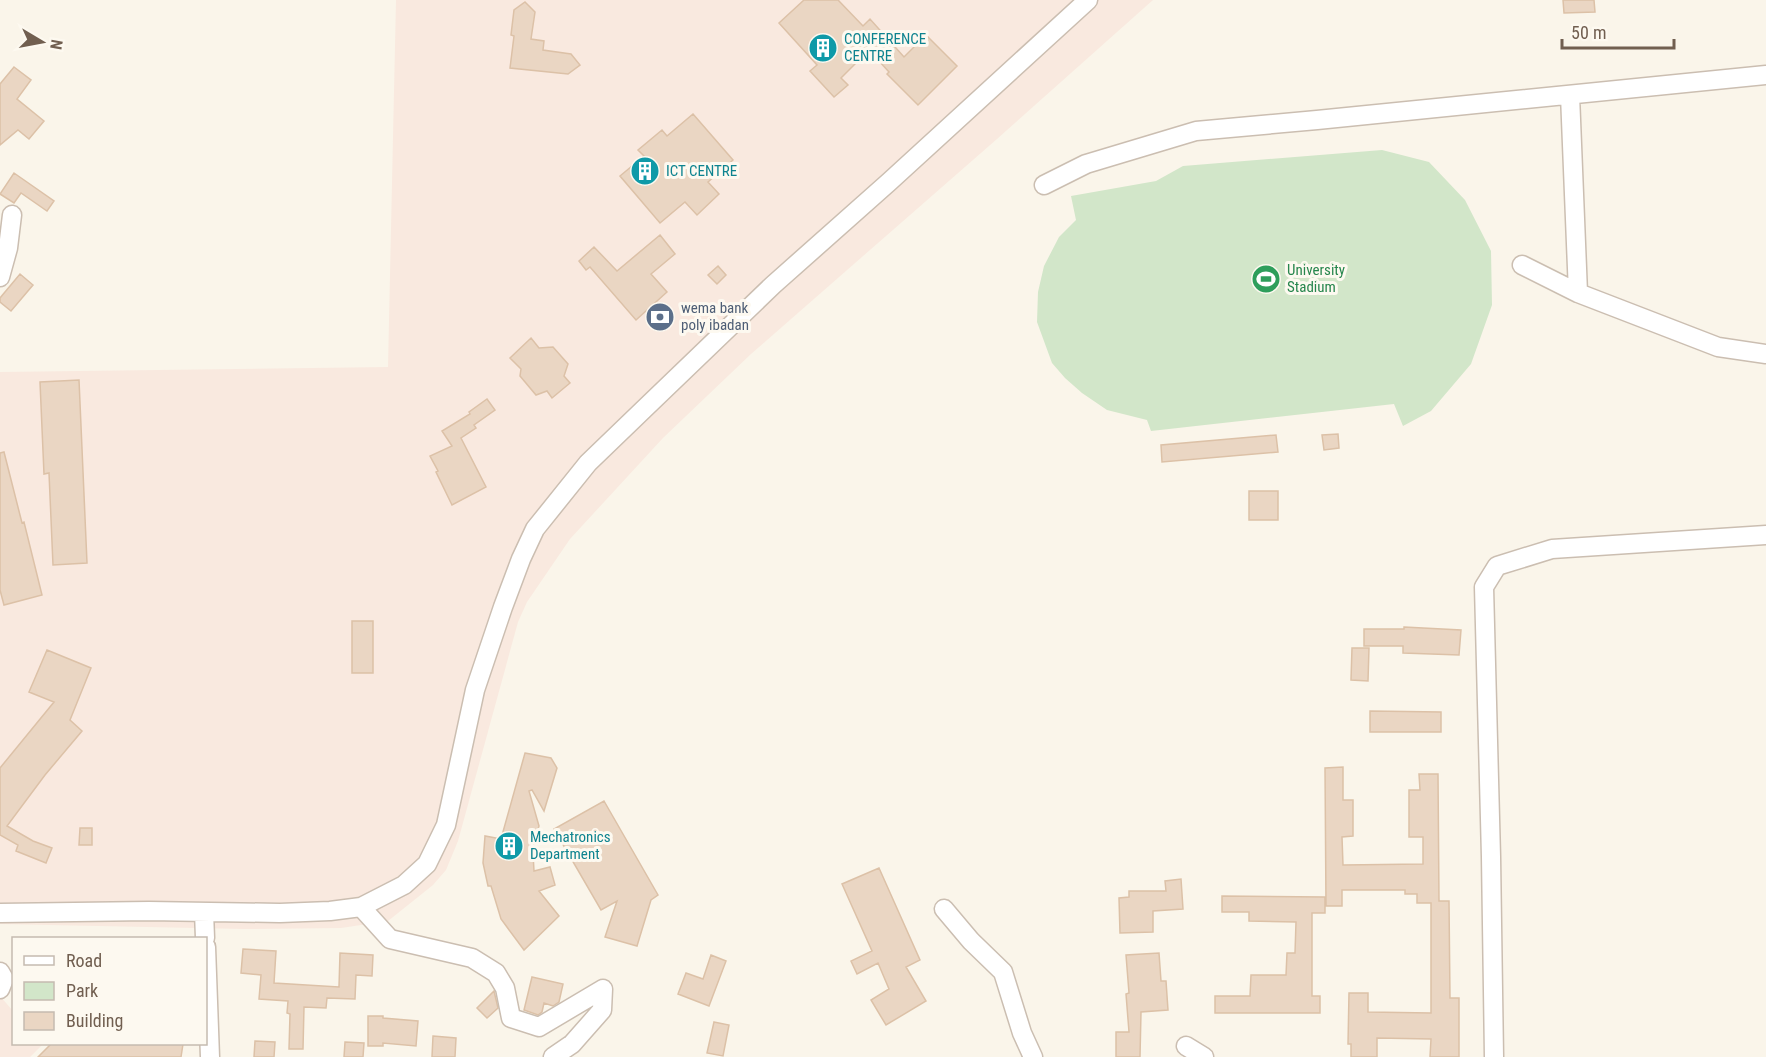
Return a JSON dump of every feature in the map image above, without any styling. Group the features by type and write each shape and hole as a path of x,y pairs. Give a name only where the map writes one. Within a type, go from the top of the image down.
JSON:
{"street":[{"path":"0,913 280,914 330,911 361,907 404,885 428,864 446,825 475,690 503,607 535,529 588,463 659,394 773,285 1088,0"},
{"path":"1044,185 1086,164 1196,131 1766,75"},
{"path":"1570,95 1578,293"},
{"path":"0,277 8,248 12,214"},
{"path":"1522,265 1578,293 1718,347 1766,354"},
{"path":"1494,1057 1484,587 1497,566 1552,549 1766,535"},
{"path":"361,907 390,939 472,958 496,973 505,988 511,1018 539,1027 603,988 602,1010 572,1044 553,1057"},
{"path":"944,909 971,941 1003,972 1022,1033 1033,1057"},
{"path":"204,912 205,937"},
{"path":"0,972 4,979 0,989"},
{"path":"207,974 210,1057"},
{"path":"1186,1047 1204,1057"}],"shaded area":[{"path":"396,0 1153,0 751,354 663,438 570,539 527,602 518,622 458,841 446,870 433,885 388,921 341,928 244,929 0,924 0,372 388,367"},
{"path":"0,996 12,1010 12,1045 42,1045 30,1057 0,1057"}],"green space":[{"name":"University Stadium","path":"1382,150 1429,162 1465,200 1491,251 1492,305 1471,364 1431,411 1403,426 1394,404 1151,431 1147,420 1107,410 1082,393 1052,363 1037,322 1038,292 1044,266 1059,237 1076,220 1071,196 1156,181 1183,166"}],"building":[{"name":"CONFERENCE CENTRE","path":"804,0 838,0 863,26 870,19 904,57 926,35 957,66 918,105 887,74 889,72 869,50 841,78 848,85 834,97 810,71 817,65 779,23"},
{"path":"1563,0 1594,0 1595,12 1564,13"},
{"path":"525,2 535,12 531,39 544,41 543,50 571,54 580,65 568,74 510,68 514,10"},
{"path":"14,67 31,80 17,99 44,121 29,139 18,130 0,145 0,84"},
{"name":"ICT CENTRE","path":"693,114 733,160 708,182 719,194 697,215 685,202 660,223 620,176 644,156 638,150 662,130 667,136"},
{"path":"14,173 54,201 47,211 21,193 14,203 0,194"},
{"path":"660,235 675,254 651,274 667,292 636,320 590,267 586,270 579,261 594,247 617,271"},
{"path":"718,266 726,275 717,284 708,275"},
{"path":"20,274 33,285 11,311 0,302 0,298"},
{"path":"531,338 539,348 553,347 568,364 564,376 570,383 552,398 547,391 536,395 520,376 521,369 510,358"},
{"path":"79,380 87,563 53,565 49,473 44,474 40,382"},
{"path":"487,399 495,410 474,425 476,428 461,438 486,487 452,505 430,456 452,446 442,431 470,414 469,412"},
{"path":"1338,434 1339,448 1324,450 1322,435"},
{"path":"1276,435 1278,452 1162,462 1161,445"},
{"path":"4,452 42,595 4,605 0,590 0,453"},
{"path":"1249,491 1278,491 1278,520 1249,520"},
{"path":"352,621 373,621 373,673 352,673"},
{"path":"1404,627 1461,630 1459,655 1403,653 1403,646 1364,646 1364,629 1404,629"},
{"path":"1352,648 1369,648 1368,681 1351,680"},
{"path":"47,650 91,668 70,720 82,731 7,826 33,841 52,848 46,863 16,851 18,845 0,835 0,768 54,702 29,692"},
{"path":"1370,711 1441,712 1441,732 1370,732"},
{"name":"Mechatronics Department","path":"525,753 551,758 557,768 544,811 532,790 529,791 539,826 534,841 534,871 550,867 555,885 539,891 559,916 524,950 501,919 491,886 488,886 483,863 485,836 501,839"},
{"path":"1343,767 1343,800 1353,800 1353,836 1342,837 1343,865 1423,864 1423,837 1409,837 1409,790 1420,790 1419,774 1438,774 1439,901 1449,901 1450,998 1459,998 1459,1057 1430,1057 1431,1039 1377,1038 1377,1057 1351,1057 1351,1044 1348,1044 1349,993 1368,993 1368,1012 1431,1013 1431,903 1417,903 1417,894 1405,894 1405,890 1342,890 1342,906 1326,906 1325,768"},
{"path":"604,801 658,895 651,900 637,946 605,937 617,901 601,910 554,829"},
{"path":"80,828 92,828 92,845 79,845"},
{"path":"879,868 920,960 906,967 926,1001 886,1025 871,1000 889,989 878,963 857,974 851,961 872,951 842,884"},
{"path":"1181,879 1183,909 1153,911 1153,932 1120,933 1119,898 1129,897 1129,891 1166,891 1165,881"},
{"path":"1222,896 1325,897 1325,913 1312,913 1312,996 1320,996 1320,1013 1215,1013 1215,996 1250,996 1251,975 1286,975 1287,953 1295,953 1296,922 1249,921 1249,912 1222,912"},
{"path":"243,949 276,951 274,983 339,987 340,953 373,955 372,976 356,975 355,999 327,998 326,1008 304,1007 303,1049 289,1049 288,1001 259,999 261,975 241,973"},
{"path":"1159,953 1161,981 1166,981 1168,1010 1141,1012 1140,1057 1116,1057 1116,1032 1129,1032 1126,955"},
{"path":"711,955 726,961 709,1006 678,994 686,973 703,979"},
{"path":"532,977 563,984 559,1002 553,1006 544,1003 542,1012 538,1015 524,1010"},
{"path":"494,991 498,1008 487,1018 477,1008"},
{"path":"368,1016 418,1021 416,1046 383,1043 383,1046 368,1046"},
{"path":"714,1022 729,1025 723,1056 707,1053"},
{"path":"433,1036 456,1038 455,1057 432,1057"},
{"path":"255,1041 275,1042 274,1057 254,1057"},
{"path":"345,1042 364,1043 363,1057 344,1057"},
{"path":"50,1045 183,1045 181,1057 38,1057"}],"place":[{"name":"CONFERENCE CENTRE","path":"823,48"},
{"name":"ICT CENTRE","path":"645,171"},
{"name":"University Stadium","path":"1266,279"},
{"name":"wema bank poly ibadan","path":"660,317"},
{"name":"Mechatronics Department","path":"509,846"}]}
